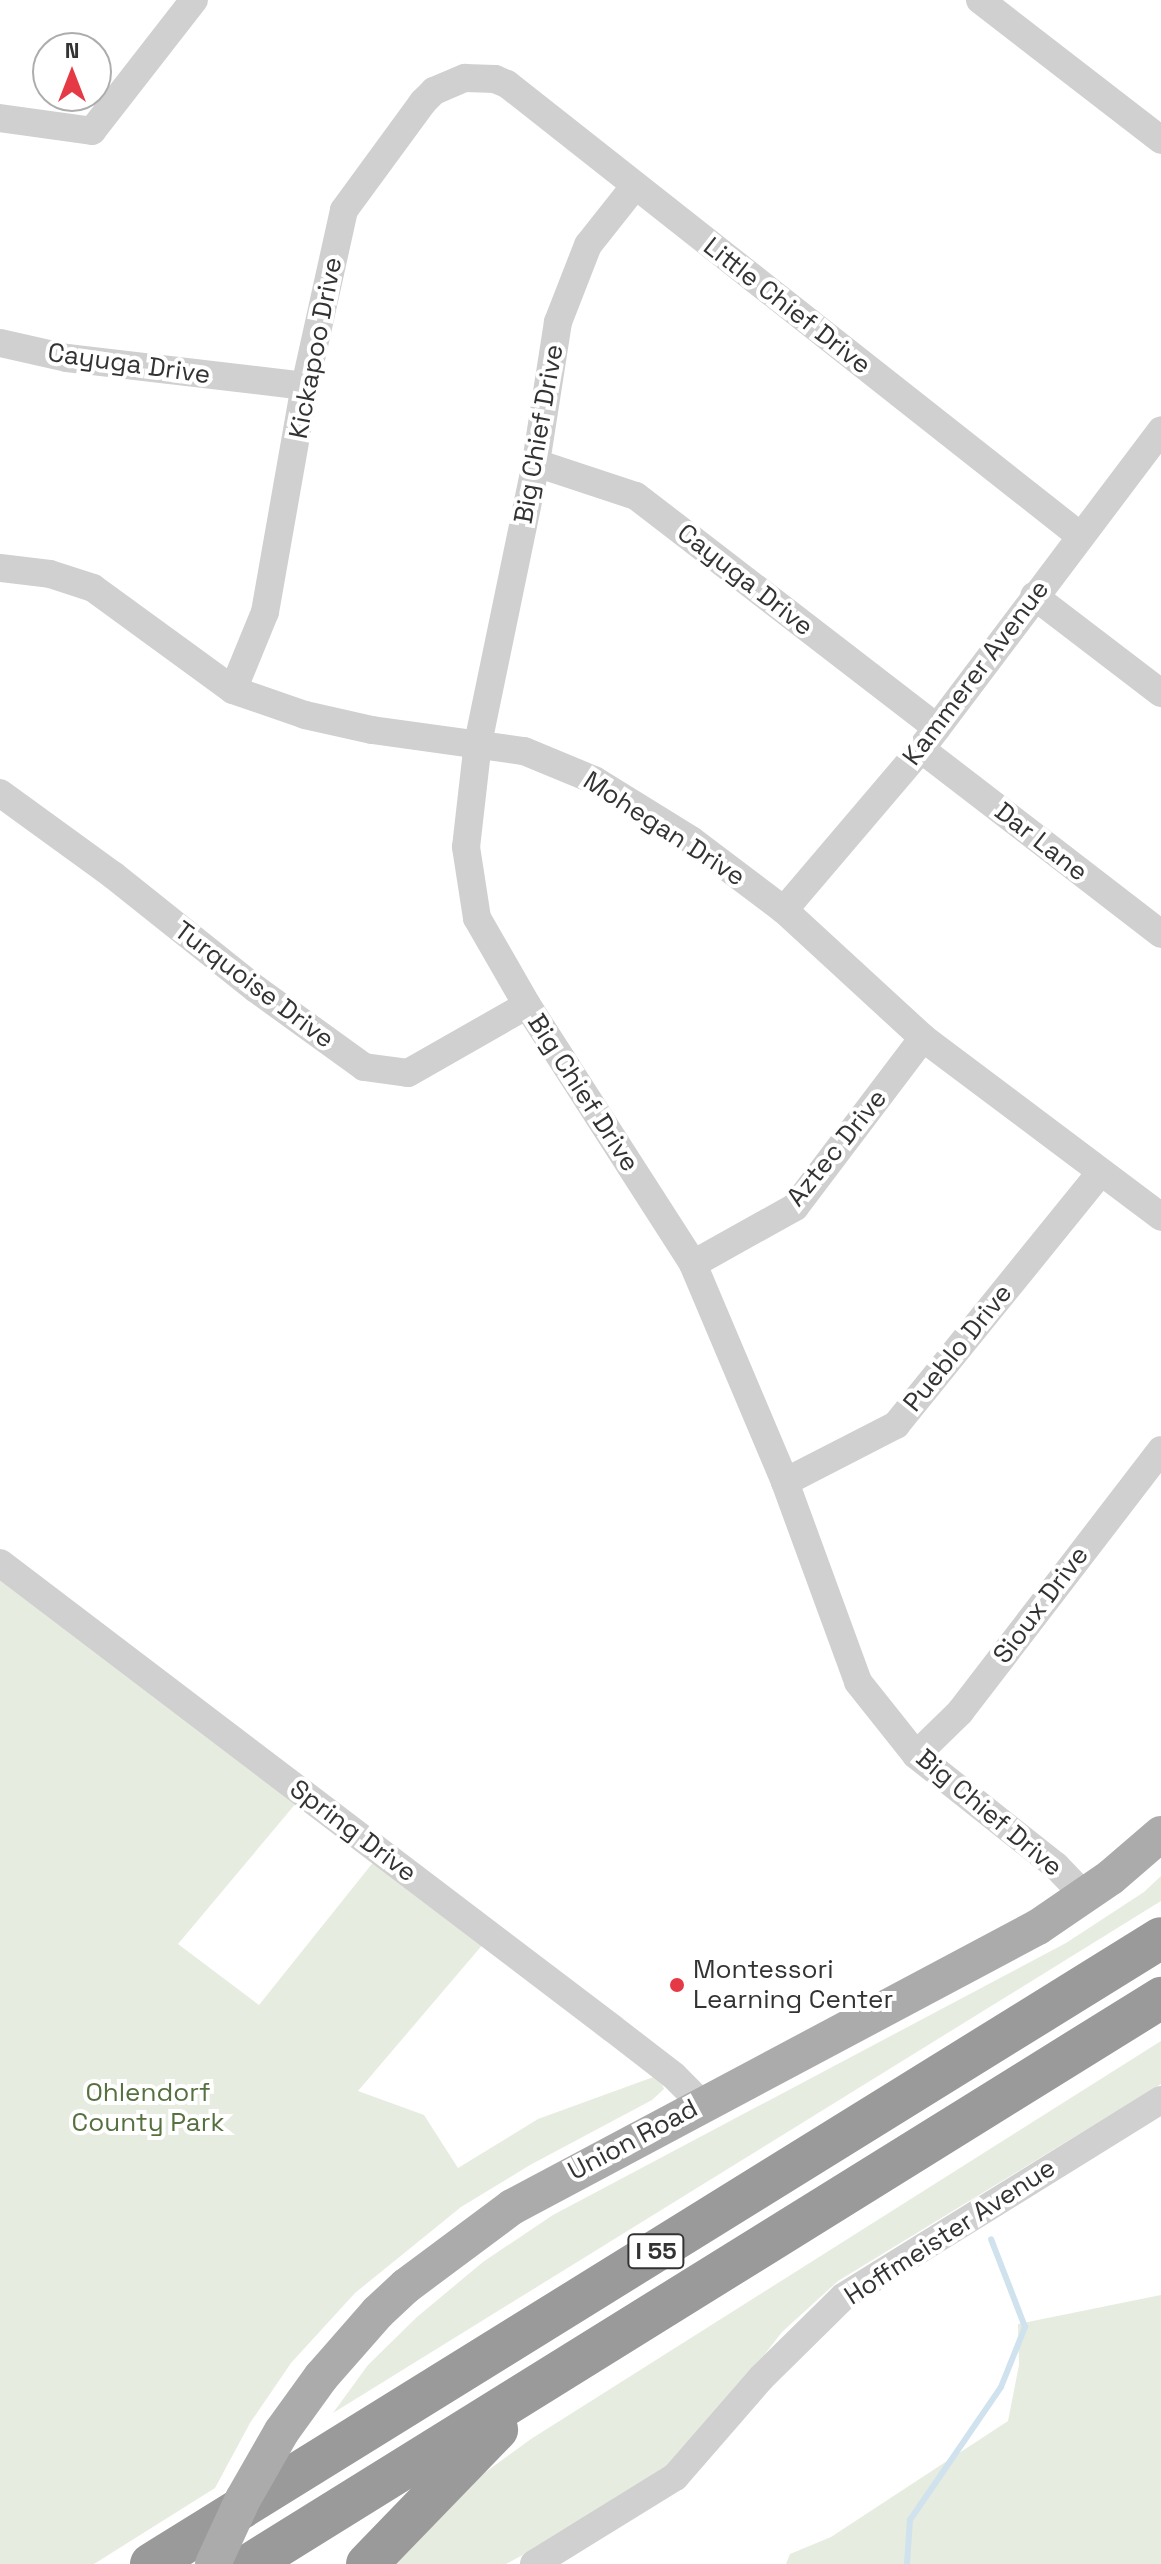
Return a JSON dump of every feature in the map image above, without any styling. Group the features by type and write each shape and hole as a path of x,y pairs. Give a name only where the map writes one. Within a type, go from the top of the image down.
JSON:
{"highway":[{"name":"I 55","path":"151,2564 1161,1938"},
{"name":"I 55","path":"250,2564 1161,1998"},
{"path":"367,2564 545,2381"}],"main road":[{"name":"Union Road","path":"213,2564 236,2511 282,2431 321,2377 378,2312 445,2253 547,2185 993,1952 1085,1896 1161,1834"}],"street":[{"path":"0,118 92,131 194,0"},
{"path":"980,0 1161,140"},
{"name":"Kickapoo Drive","path":"233,690 265,612 305,386 344,210 434,91 465,78 495,79"},
{"name":"Little Chief Drive","path":"495,79 507,84 1079,535"},
{"name":"Big Chief Drive","path":"634,187 588,245 558,322 536,463 478,742 466,847 477,918 527,1005 693,1264 785,1482 858,1682 916,1755 1056,1866 1085,1896"},
{"name":"Cayuga Drive","path":"0,343 67,358 305,386"},
{"name":"Kammerer Avenue","path":"784,910 929,739 1079,535 1160,432"},
{"name":"Cayuga Drive","path":"536,463 636,496 929,739"},
{"name":"Mohegan Drive","path":"0,568 50,574 93,588 233,690 319,718 416,737 478,742 524,751 594,780 691,840 784,910 923,1038 1099,1174 1161,1217"},
{"path":"1034,596 1161,693"},
{"name":"Dar Lane","path":"929,739 1161,934"},
{"name":"Turquoise Drive","path":"0,793 113,875 256,989 364,1067 408,1073 527,1005"},
{"name":"Aztec Drive","path":"693,1264 795,1207 923,1038"},
{"name":"Pueblo Drive","path":"785,1482 896,1425 1099,1174"},
{"name":"Sioux Drive","path":"916,1755 960,1712 1161,1450"},
{"name":"Spring Drive","path":"0,1563 612,2028 674,2076 702,2104"},
{"name":"Hoffmeister Avenue","path":"534,2564 675,2477 761,2378 843,2297 1161,2100"}],"green space":[{"name":"Ohlendorf County Park","path":"0,1579 297,1802 178,1944 259,2005 375,1860 484,1943 358,2091 424,2115 458,2168 538,2119 659,2075 664,2089 652,2100 530,2165 461,2207 355,2293 291,2363 250,2423 215,2488 94,2564 0,2564"},
{"path":"1161,1876 1161,1901 333,2413 368,2365 417,2317 483,2262 553,2215 1066,1943 1144,1892"},
{"path":"1161,2041 1161,2084 838,2281 782,2332 686,2456 601,2512 506,2564 384,2564 457,2493 531,2439"},
{"path":"1161,2295 1161,2564 786,2564 790,2554 831,2537 1008,2421 1019,2365 1018,2324"}],"waterway":[{"path":"907,2564 910,2520 1001,2387 1025,2327 991,2239"}],"place":[{"name":"Montessori Learning Center","path":"677,1985"}]}
